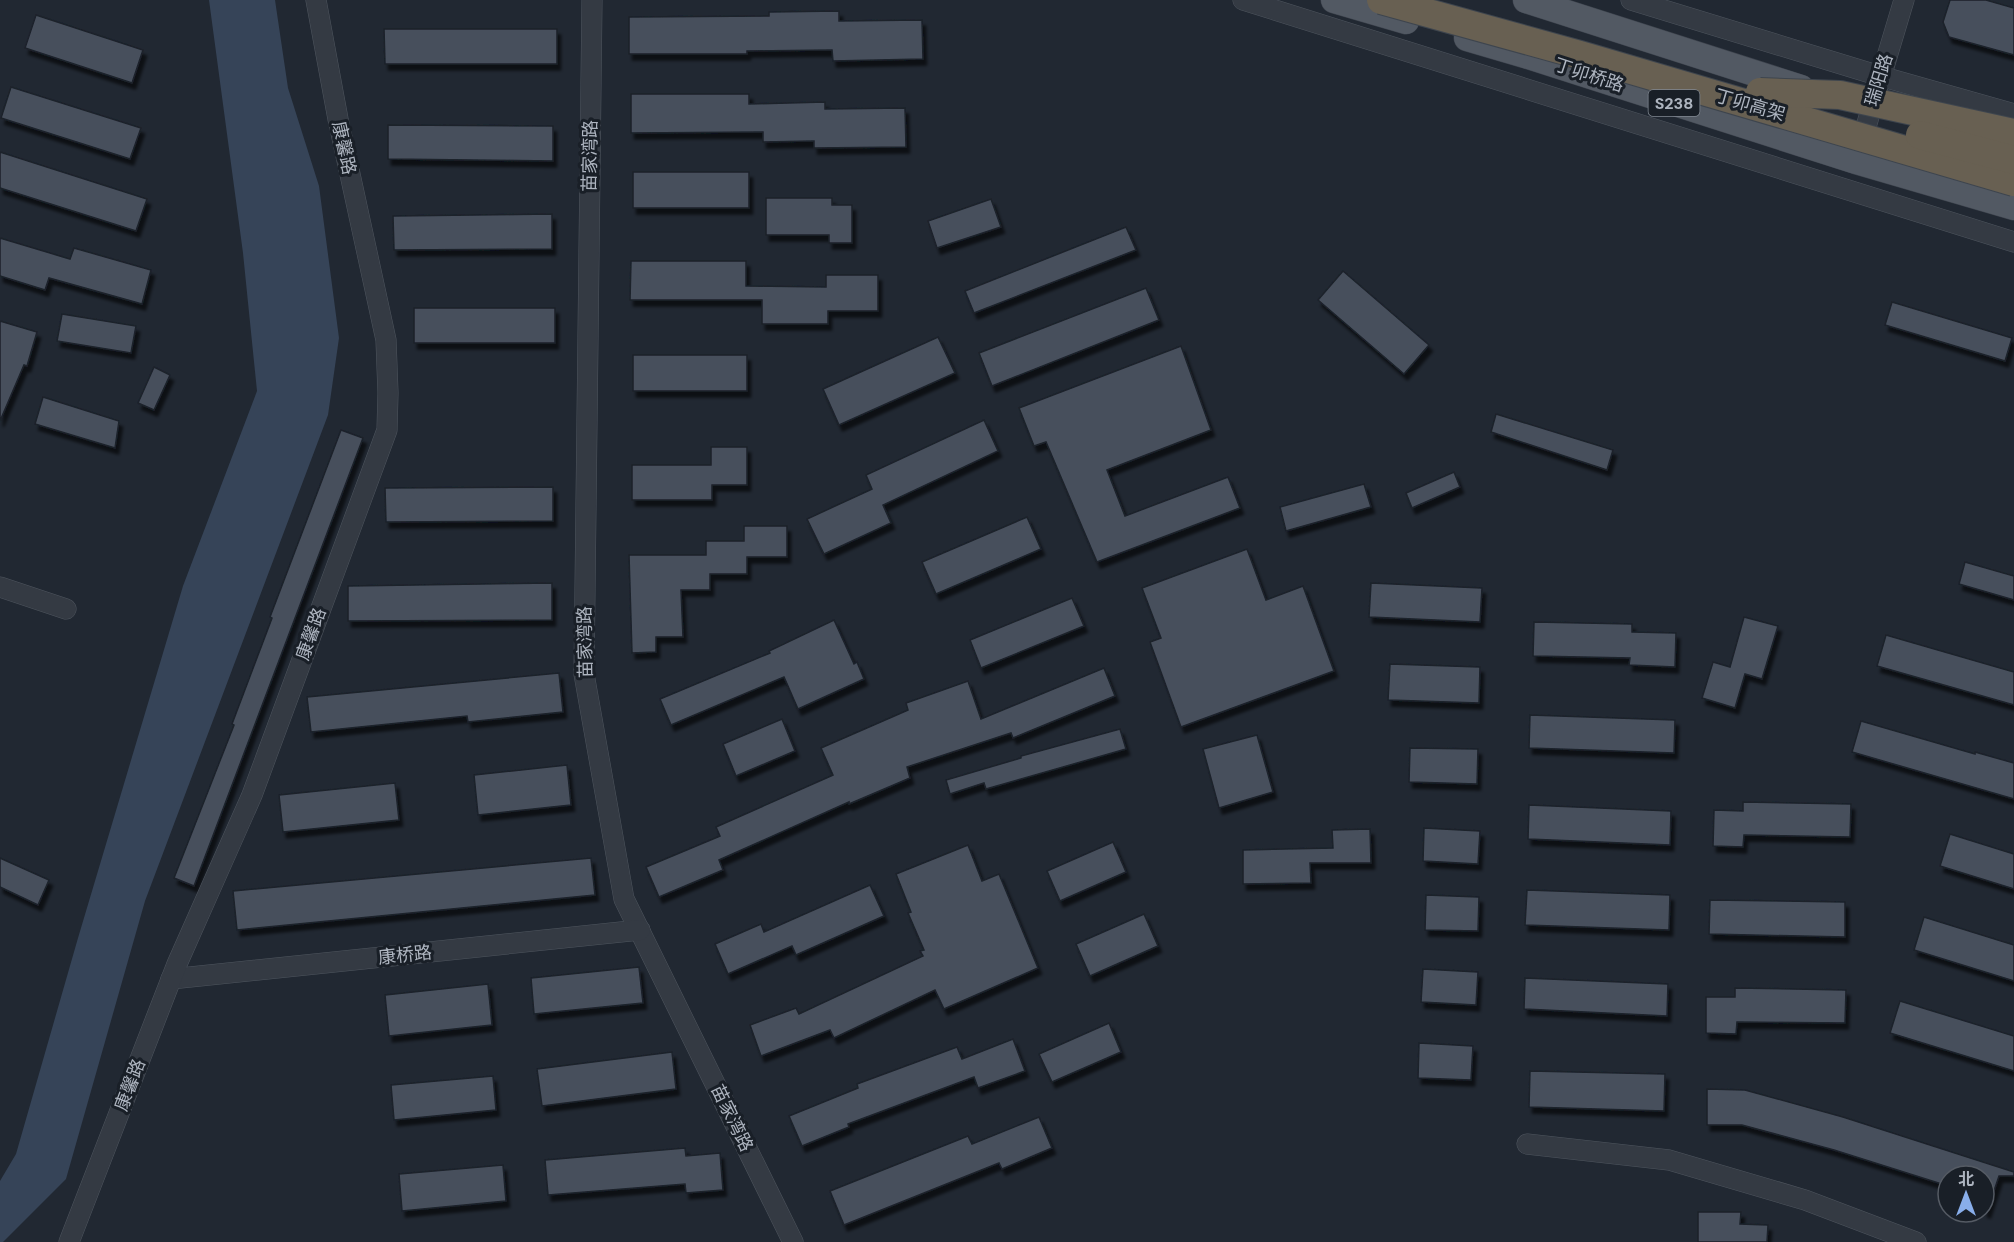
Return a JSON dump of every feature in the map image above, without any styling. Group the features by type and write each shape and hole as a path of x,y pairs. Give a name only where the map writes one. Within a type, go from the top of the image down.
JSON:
{"highway":[{"name":"丁卯高架","path":"1381,0 1580,55 2014,182"},
{"name":"丁卯高架","path":"1452,0 1760,92 2014,160"},
{"path":"1760,92 1840,95 2014,133"}],"main road":[{"name":"丁卯桥路","path":"1334,0 1526,55 1856,161 2014,207"},
{"path":"1526,0 1869,110 2014,150"}],"street":[{"name":"康馨路","path":"69,1242 171,980 252,795 387,429 386,340 341,131 316,0"},
{"name":"苗家湾路","path":"592,0 584,674 624,899 793,1242"},
{"path":"1243,0 2014,242"},
{"path":"1631,0 1880,76 2014,114"},
{"name":"瑞阳路","path":"1856,161 1869,110 1904,0"},
{"path":"0,587 66,609"},
{"name":"康桥路","path":"171,980 640,930"},
{"path":"1527,1144 1669,1160 1805,1200 1916,1242"}],"water":[{"path":"209,0 275,0 288,88 319,186 339,338 328,415 145,901 66,1179 3,1242 0,1242 0,1181 16,1154 183,586 257,391 243,253"}],"building":[{"path":"1950,0 1986,0 2014,8 2014,55 1949,37 1943,22"},
{"path":"839,11 839,21 922,20 923,59 833,61 832,50 747,51 747,54 629,54 629,17 769,16 769,12"},
{"path":"36,15 143,50 132,83 25,48"},
{"path":"384,29 557,29 557,64 385,64"},
{"path":"11,87 141,128 130,159 1,118"},
{"path":"631,94 749,94 749,104 825,102 825,109 905,108 906,147 814,148 814,141 763,142 763,132 631,133"},
{"path":"388,125 553,126 553,161 388,159"},
{"path":"0,152 147,199 136,231 0,188"},
{"path":"633,172 749,172 749,208 633,208"},
{"path":"766,198 832,198 832,205 852,205 852,243 829,243 829,235 766,235"},
{"path":"991,199 1001,227 937,248 928,221"},
{"path":"552,214 552,249 394,250 393,216"},
{"path":"1126,227 1136,250 974,313 965,291"},
{"path":"0,238 70,259 74,248 151,270 142,304 49,278 45,290 0,276"},
{"path":"631,261 746,261 746,286 826,287 826,275 878,275 878,311 828,311 828,324 762,324 762,300 630,300"},
{"path":"1343,271 1429,345 1404,374 1318,300"},
{"path":"1146,288 1159,320 992,386 979,353"},
{"path":"1892,302 2012,338 2005,361 1885,325"},
{"path":"414,308 555,308 555,343 414,343"},
{"path":"62,314 136,326 131,353 57,341"},
{"path":"0,321 37,332 27,366 24,365 0,421"},
{"path":"938,337 955,373 839,425 823,389"},
{"path":"1181,346 1211,430 1107,470 1125,516 1228,477 1240,508 1097,562 1046,442 1034,446 1019,408"},
{"path":"633,355 747,355 747,391 633,391"},
{"path":"154,367 170,375 154,410 138,403"},
{"path":"43,397 119,421 115,448 35,424"},
{"path":"1496,414 1613,450 1607,470 1491,432"},
{"path":"984,420 998,451 883,505 891,523 824,554 807,519 872,489 866,475"},
{"path":"341,430 363,438 194,886 174,878 234,725 232,724 272,618 270,617"},
{"path":"711,447 747,447 747,485 712,485 712,500 632,500 632,465 711,465"},
{"path":"1454,472 1460,487 1412,508 1406,493"},
{"path":"1364,484 1371,507 1286,531 1280,507"},
{"path":"553,487 553,521 386,522 385,488"},
{"path":"1027,517 1041,549 936,594 922,562"},
{"path":"744,526 787,526 787,557 747,557 747,574 710,574 710,590 681,590 683,637 656,637 656,652 632,653 629,555 706,555 706,541 744,541"},
{"path":"1247,549 1266,600 1303,586 1334,671 1181,727 1150,642 1161,638 1142,588"},
{"path":"1965,562 2014,576 2014,600 1959,584"},
{"path":"552,583 552,620 348,621 348,586"},
{"path":"1371,583 1482,588 1480,622 1369,617"},
{"path":"1072,598 1084,626 981,668 970,640"},
{"path":"1744,617 1778,626 1762,679 1745,674 1735,708 1702,698 1713,662 1730,667"},
{"path":"834,620 854,664 857,662 864,679 798,709 784,677 671,725 660,699 770,653 769,651"},
{"path":"1534,622 1632,624 1632,632 1676,633 1675,667 1629,665 1630,658 1533,656"},
{"path":"1886,635 2014,672 2014,705 1877,666"},
{"path":"1390,664 1480,667 1479,703 1388,700"},
{"path":"1104,668 1115,696 1013,738 1011,733 907,767 910,778 849,804 849,802 719,860 723,870 659,897 646,867 720,836 716,827 833,775 821,748 908,710 906,703 968,681 981,719"},
{"path":"559,673 563,712 468,722 467,716 311,732 307,697"},
{"path":"1530,715 1675,720 1674,753 1529,748"},
{"path":"782,719 795,751 736,776 723,744"},
{"path":"1861,721 2014,763 2014,799 1852,752"},
{"path":"1120,729 1126,749 986,789 984,783 950,794 946,780 1021,758 1021,756"},
{"path":"1257,735 1273,792 1219,808 1203,749"},
{"path":"1410,748 1478,749 1477,784 1409,782"},
{"path":"567,765 571,805 478,815 474,775"},
{"path":"395,783 399,820 283,832 279,795"},
{"path":"1743,802 1851,804 1850,837 1744,835 1743,847 1713,846 1714,810 1743,811"},
{"path":"1529,805 1671,811 1670,845 1528,839"},
{"path":"1424,828 1480,831 1478,864 1423,861"},
{"path":"1370,829 1371,863 1310,863 1311,883 1243,884 1243,850 1333,848 1332,830"},
{"path":"1950,834 2014,854 2014,889 1940,866"},
{"path":"1113,842 1126,872 1060,901 1047,871"},
{"path":"968,845 982,881 999,874 1038,968 944,1009 935,990 834,1038 830,1030 761,1056 750,1025 796,1008 799,1014 923,956 920,951 924,950 908,913 911,912 896,874"},
{"path":"0,858 49,880 38,905 0,887"},
{"path":"591,858 595,895 237,930 233,891"},
{"path":"870,885 884,916 796,955 792,946 728,974 715,944 761,924 764,932"},
{"path":"1527,890 1670,895 1669,930 1525,925"},
{"path":"1426,895 1479,897 1478,931 1425,930"},
{"path":"1710,900 1845,902 1845,937 1709,934"},
{"path":"1144,914 1158,946 1090,976 1076,944"},
{"path":"1924,917 2014,945 2014,981 1914,950"},
{"path":"639,967 643,1003 534,1014 531,978"},
{"path":"1423,969 1478,972 1476,1005 1421,1002"},
{"path":"1525,978 1668,984 1667,1016 1524,1009"},
{"path":"488,984 492,1025 389,1036 385,995"},
{"path":"1735,988 1846,990 1845,1023 1737,1022 1736,1034 1706,1033 1706,997 1735,997"},
{"path":"1900,1001 2014,1036 2014,1071 1890,1033"},
{"path":"1109,1023 1121,1052 1052,1082 1039,1054"},
{"path":"1013,1039 1025,1071 978,1088 974,1077 848,1124 849,1127 802,1146 789,1116 858,1088 857,1084 957,1047 962,1059"},
{"path":"1419,1043 1473,1046 1471,1080 1418,1078"},
{"path":"672,1052 676,1089 542,1106 537,1069"},
{"path":"1530,1071 1665,1074 1664,1111 1529,1107"},
{"path":"493,1076 496,1110 394,1120 391,1085"},
{"path":"1707,1089 1745,1090 1843,1117 1989,1164 1936,1164 1936,1182 1834,1150 1742,1125 1707,1125"},
{"path":"1039,1117 1052,1148 1002,1169 999,1163 844,1225 830,1191 968,1136 972,1144"},
{"path":"685,1148 686,1156 720,1153 723,1190 686,1193 685,1184 548,1195 545,1160"},
{"path":"503,1165 506,1201 402,1211 399,1174"},
{"path":"1996,1166 2014,1172 2014,1176 1999,1176 1996,1185"},
{"path":"1698,1212 1741,1212 1740,1224 1768,1225 1767,1242 1698,1242"}]}
